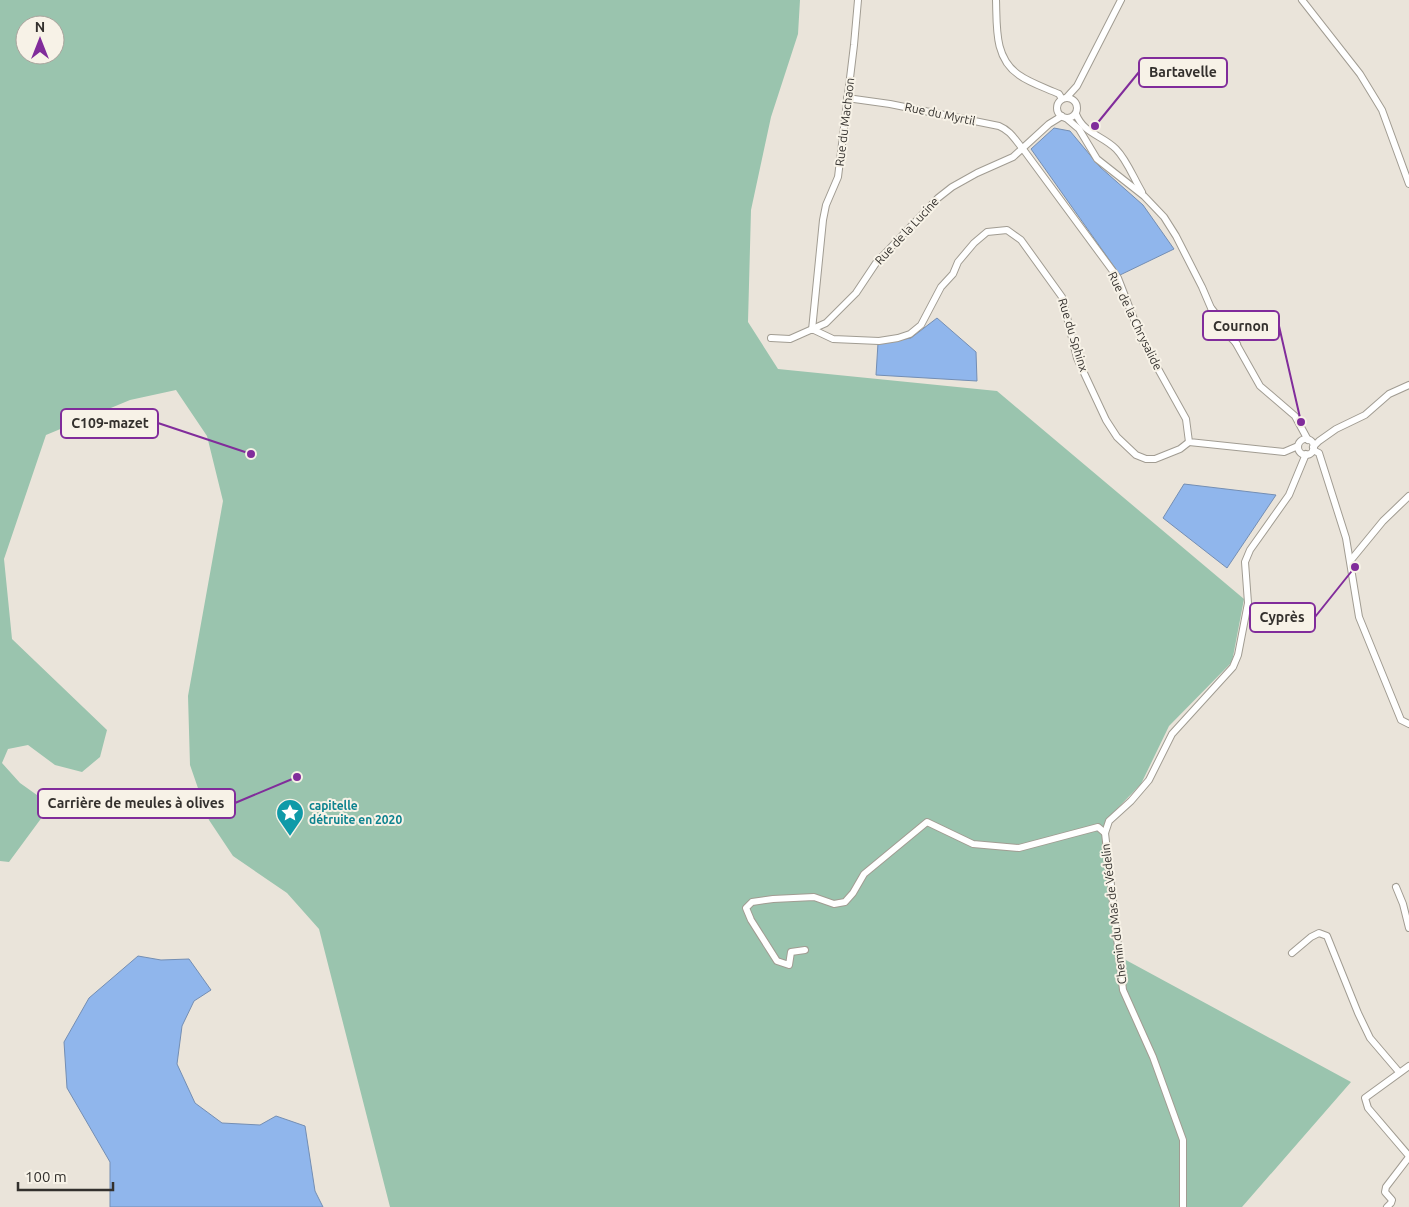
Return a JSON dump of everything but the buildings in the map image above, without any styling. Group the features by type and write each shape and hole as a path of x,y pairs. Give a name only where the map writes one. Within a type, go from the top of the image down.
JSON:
{"street":[{"name":"Rue du Machaon","path":"813,330 823,220 826,205 838,178 858,0"},
{"path":"996,0 997,33 1000,51 1007,64 1019,76 1047,88 1061,103 1064,117 1079,129 1097,159 1144,196 1164,217 1176,236 1211,308 1230,331 1260,386 1295,416 1302,426 1306,447"},
{"path":"1121,0 1077,86 1075,101 1078,108 1076,114 1084,128 1110,144 1120,153 1144,196"},
{"path":"1302,0 1360,74 1382,110 1409,184"},
{"name":"Rue de la Lucine","path":"1049,124 1061,103 1077,86"},
{"name":"Rue du Myrtil","path":"847,98 890,104 999,126 1011,133 1023,149"},
{"path":"1061,103 1075,101"},
{"name":"Rue de la Lucine","path":"771,338 790,339 826,323 856,293 876,263 938,198 952,187 1013,158 1034,136 1049,124 1076,114"},
{"name":"Rue de la Chrysalide","path":"1023,149 1118,278 1142,340 1186,419 1189,442"},
{"name":"Rue du Sphinx","path":"813,330 833,339 879,341 910,334 921,325 941,287 953,274 958,262 974,242 987,232 1007,230 1021,240 1062,297 1077,358 1106,420 1117,437 1136,455 1146,459 1155,459 1180,449 1189,442"},
{"path":"1189,442 1284,452 1306,447 1319,441 1336,429 1365,415 1389,394 1409,384"},
{"path":"1306,447 1319,453 1346,538 1360,617 1398,713 1402,720 1409,724"},
{"name":"Chemin du Mas de Védelin","path":"1183,1207 1183,1140 1153,1057 1124,990 1105,833 1109,821 1131,801 1149,780 1168,739 1233,667 1238,655 1248,602 1245,562 1250,550 1289,495 1302,464 1306,447"},
{"path":"1351,560 1383,521 1409,496"},
{"path":"805,950 791,952 789,965 778,961 751,920 746,908 752,902 773,899 814,898 834,904 845,902 853,893 864,874 928,822 973,844 1019,848 1098,827 1105,833"},
{"path":"1396,887 1403,904 1409,928"},
{"path":"1292,953 1311,937 1319,933 1327,936 1370,1038 1399,1072"},
{"path":"1386,1207 1392,1200 1386,1192 1386,1187 1409,1156 1368,1108 1365,1098 1409,1066"}],"green space":[{"path":"0,0 800,0 798,34 771,117 751,210 748,322 778,369 997,391 1244,599 1232,662 1169,726 1141,784 1108,818 1102,846 1124,959 1351,1082 1242,1207 390,1207 319,929 287,893 233,856 209,820 190,765 188,696 223,501 207,436 176,390 130,400 46,435 4,559 12,639 107,730 100,757 82,772 55,765 28,745 8,749 2,763 20,783 51,805 9,862 0,861"}],"water":[{"path":"1054,128 1070,131 1100,167 1143,205 1174,249 1120,275 1031,149"},
{"path":"937,318 976,352 977,381 876,375 878,343 911,338"},
{"path":"1184,484 1276,495 1227,568 1163,518"},
{"path":"138,956 161,960 189,959 211,990 194,1001 182,1026 177,1064 195,1103 222,1123 260,1125 276,1116 305,1126 315,1191 323,1207 110,1207 110,1162 67,1088 64,1042 89,998"}],"place":[{"name":"Bartavelle","path":"1095,126"},
{"name":"Cournon","path":"1301,422"},
{"name":"C109-mazet","path":"251,454"},
{"name":"Cyprès","path":"1355,567"},
{"name":"Carrière de meules à olives","path":"297,777"},
{"name":"capitelle détruite en 2020","path":"290,837"}]}
